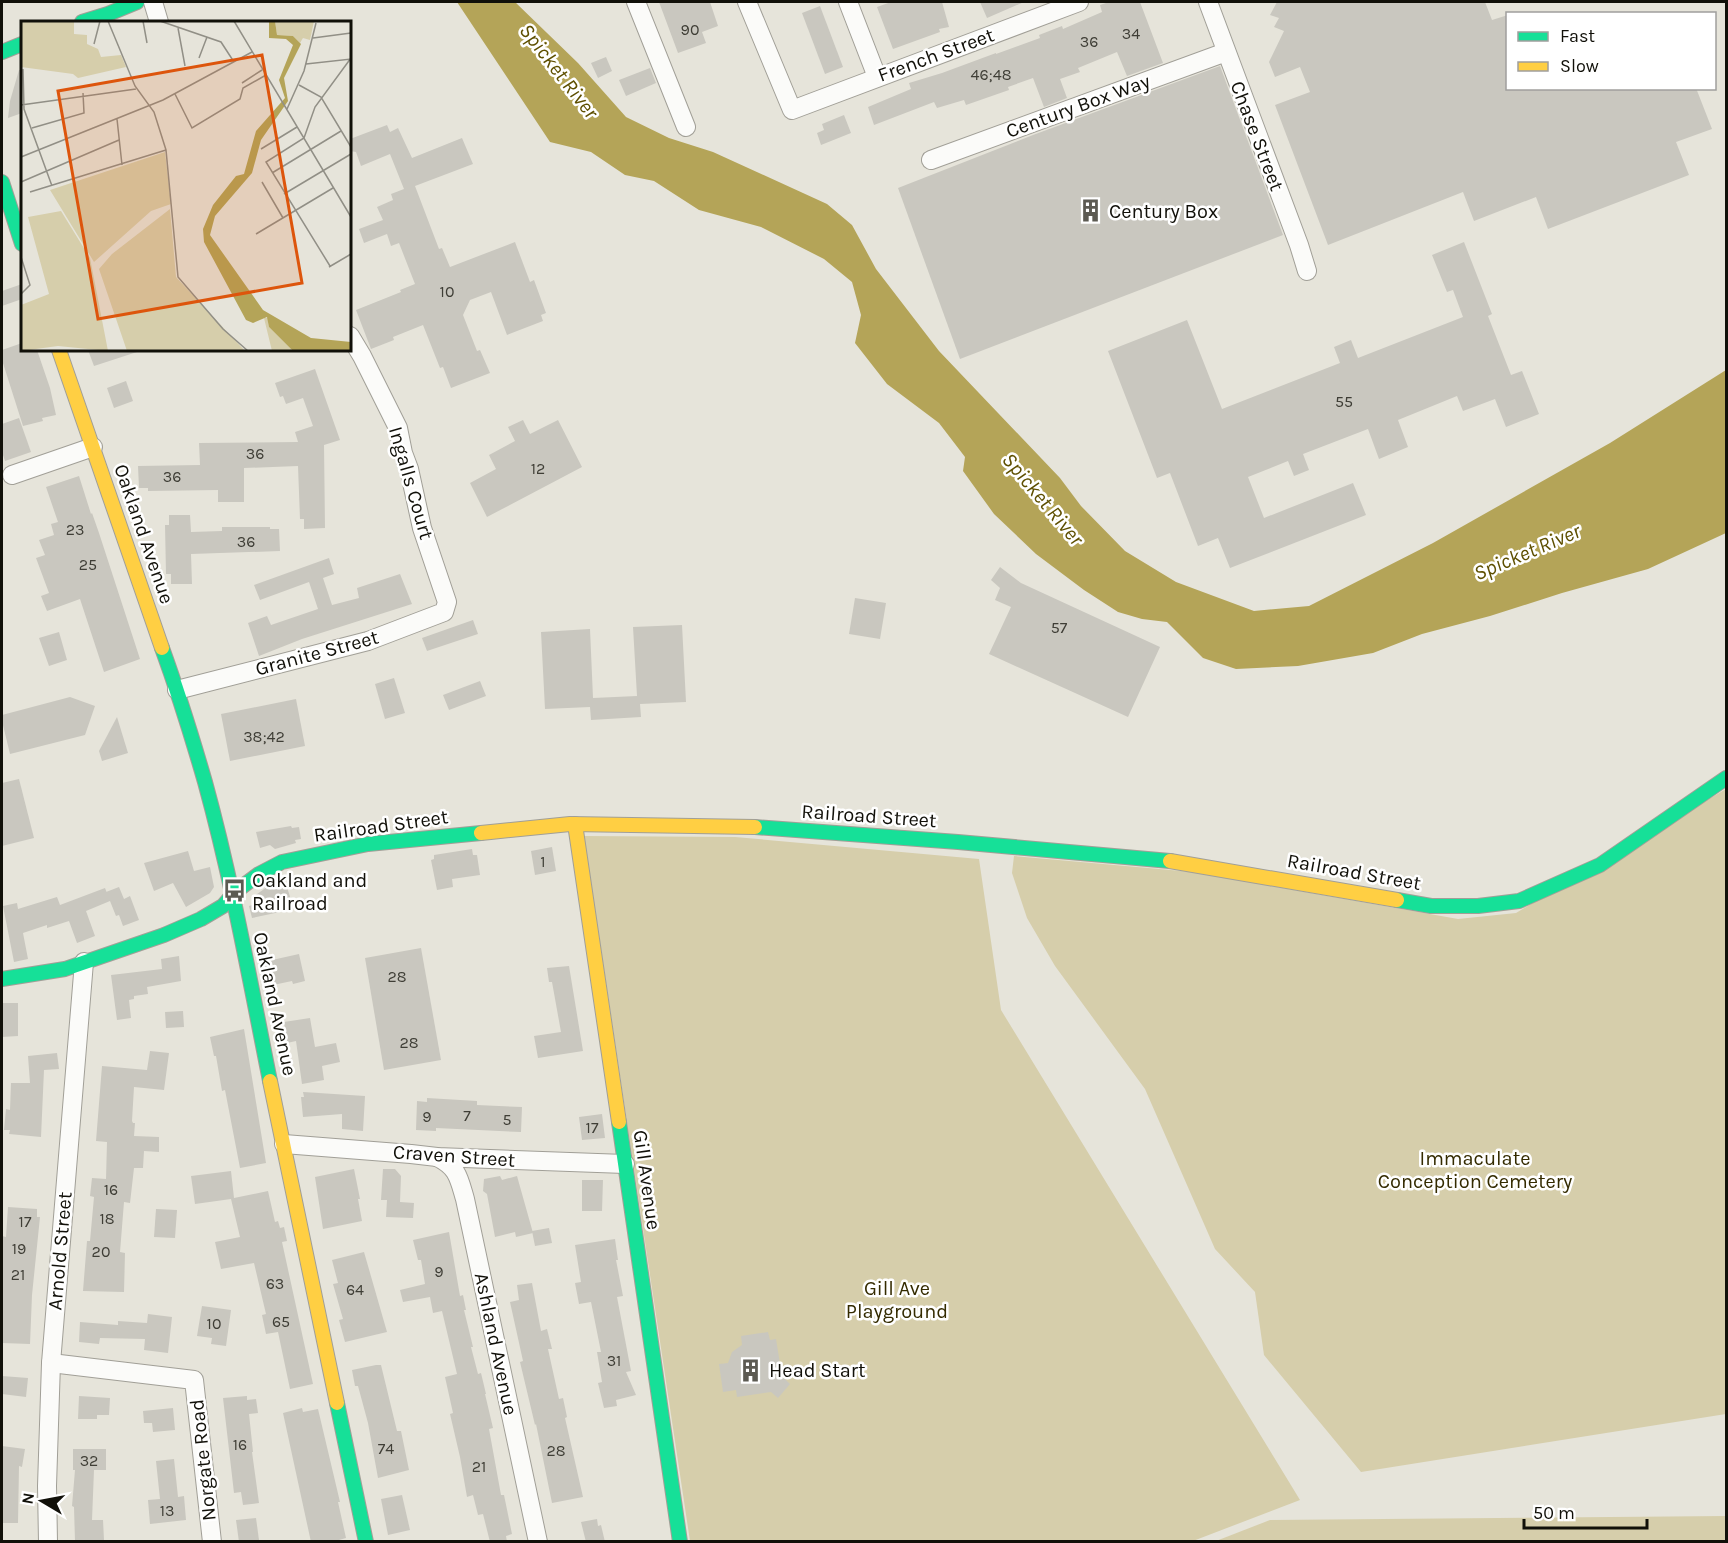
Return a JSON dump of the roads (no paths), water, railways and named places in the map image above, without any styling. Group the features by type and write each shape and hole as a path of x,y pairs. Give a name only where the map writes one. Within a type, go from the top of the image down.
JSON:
{"street":[{"path":"89,21 111,18 137,2"},
{"path":"153,2 159,21"},
{"path":"636,2 686,127"},
{"name":"French Street","path":"747,2 792,110 1046,8 1079,2"},
{"path":"848,2 877,77"},
{"name":"Chase Street","path":"1208,2 1299,244 1307,271"},
{"path":"2,52 21,44"},
{"name":"Century Box Way","path":"931,160 1226,52"},
{"path":"2,182 7,214 21,242"},
{"name":"Ingalls Court","path":"351,338 398,428 422,528 447,602"},
{"name":"Oakland Avenue","path":"59,351 177,690 208,797 232,896 366,1542"},
{"path":"12,475 93,447"},
{"name":"Granite Street","path":"177,690 368,641 444,612 447,602"},
{"name":"Railroad Street","path":"2,979 65,969 201,919 223,906 259,874 282,862 368,844 575,824 754,827 1184,862 1431,906 1478,906 1519,901 1600,865 1726,778"},
{"name":"Gill Avenue","path":"575,824 669,1454 680,1542"},
{"name":"Arnold Street","path":"48,1542 47,1486 51,1363 84,962"},
{"name":"Craven Street","path":"284,1143 437,1157 625,1164"},
{"name":"Ashland Avenue","path":"437,1157 450,1163 459,1175 538,1542"},
{"name":"Norgate Road","path":"51,1363 194,1380 212,1542"}],"water":[{"name":"Spicket River","path":"457,2 515,2 578,63 626,117 669,138 713,152 827,204 852,225 876,269 939,351 1060,478 1081,506 1125,551 1176,582 1254,611 1309,606 1433,543 1610,443 1726,370 1726,533 1648,569 1422,634 1373,653 1298,666 1236,669 1203,658 1167,622 1142,619 1118,612 1084,590 1036,554 994,514 963,471 965,457 939,423 887,384 855,343 861,315 852,282 824,259 761,227 699,210 654,181 625,175 591,152 550,142"}],"place":[{"name":"Century Box","path":"1091,211"},
{"name":"Oakland and Railroad","path":"234,891"},
{"name":"Head Start","path":"751,1370"}],"park label":[{"name":"Immaculate Conception Cemetery","path":"1475,1170"},
{"name":"Gill Ave Playground","path":"897,1300"}]}
